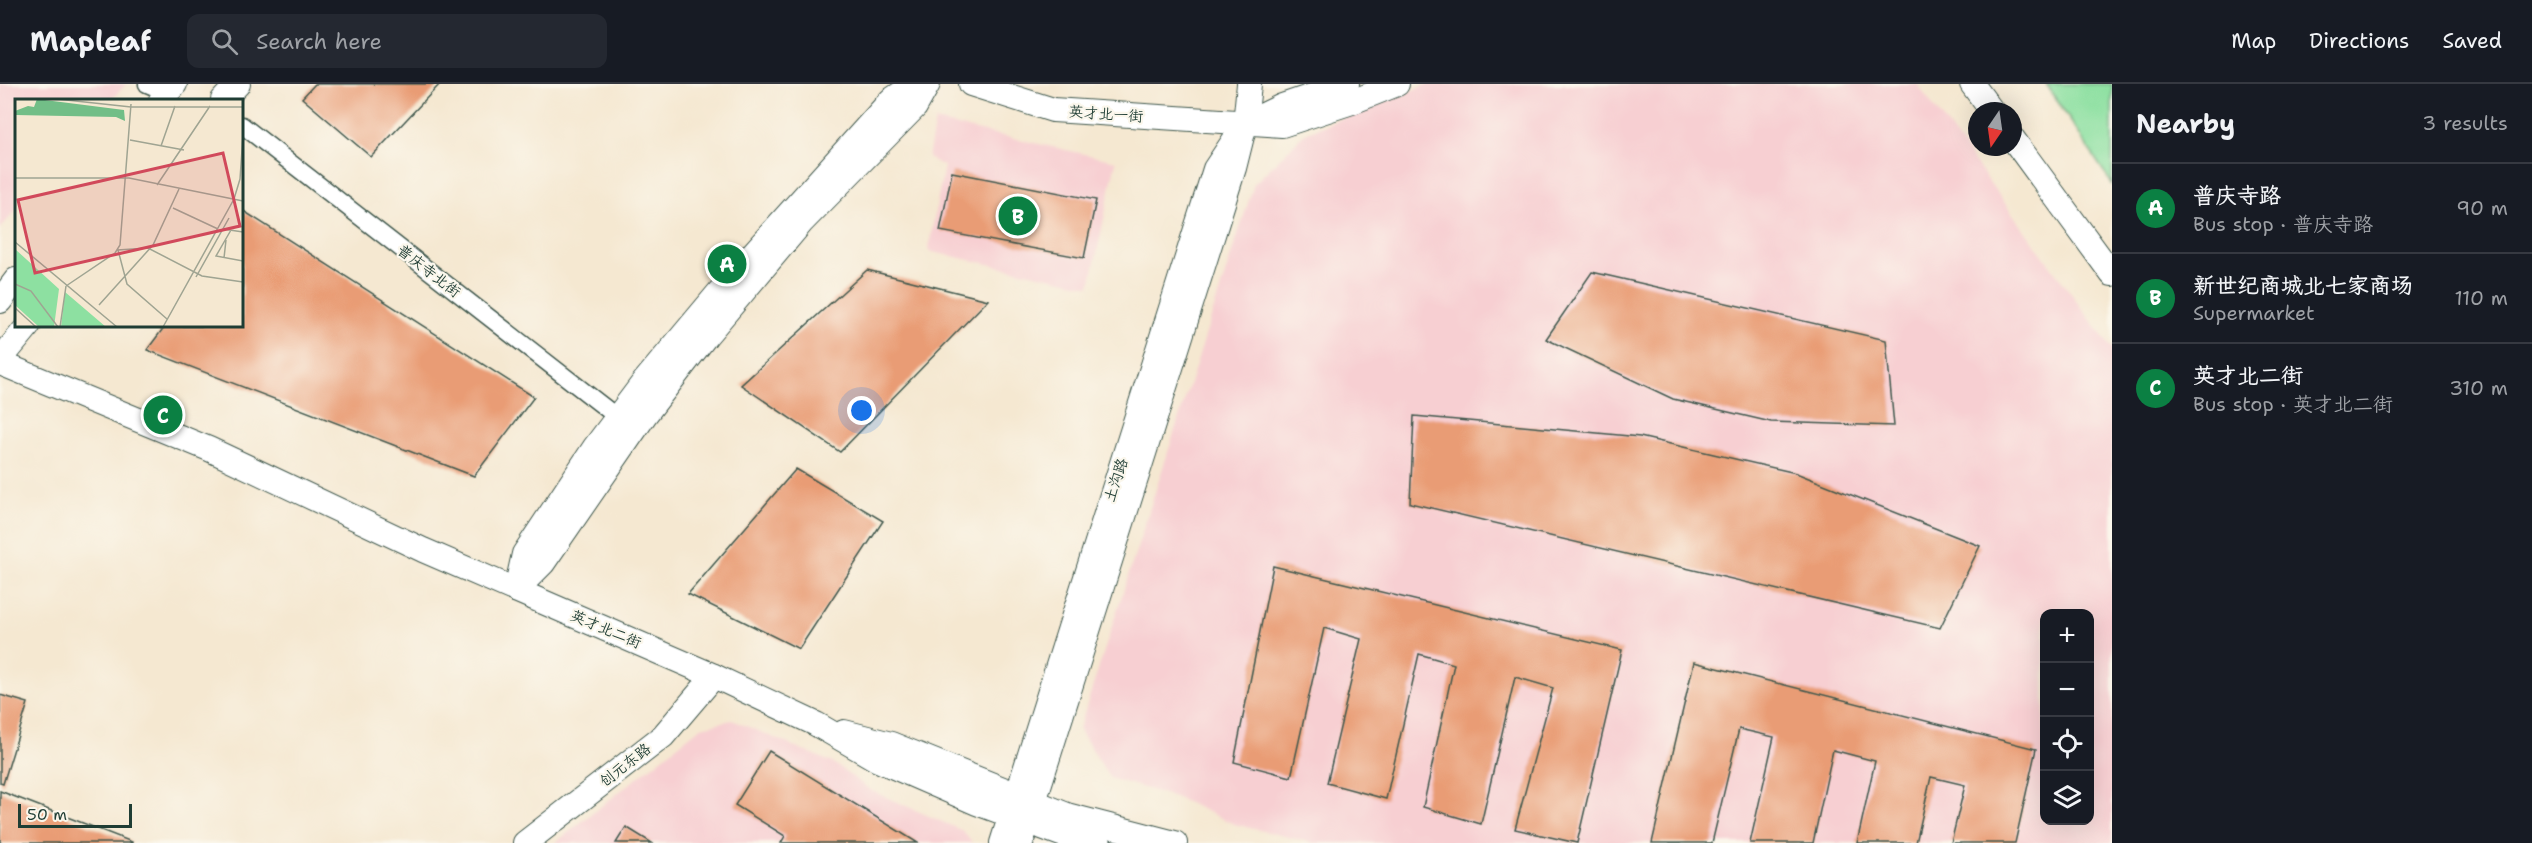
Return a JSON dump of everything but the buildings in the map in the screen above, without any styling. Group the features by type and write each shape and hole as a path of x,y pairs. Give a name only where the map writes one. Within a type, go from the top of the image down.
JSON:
{"street":[{"path":"224,99 237,84"},
{"path":"516,590 524,554 617,417 731,278 891,100 915,84"},
{"path":"516,590 543,563 645,415 706,336 802,222 915,107 928,84"},
{"name":"英才北一街","path":"971,84 1053,110 1245,124"},
{"path":"1245,124 1249,84"},
{"path":"1245,124 1282,106 1347,84"},
{"path":"1245,124 1282,125 1352,102 1397,84"},
{"path":"1972,84 1985,102"},
{"name":"土沟路","path":"1002,843 1022,816 1215,169 1245,124"},
{"name":"普庆寺北街","path":"243,126 617,417"},
{"path":"2022,151 2112,274"},
{"path":"0,301 15,281"},
{"path":"0,361 27,327"},
{"name":"英才北二街","path":"0,361 208,449 423,550 714,676 816,724 891,744 1022,816 1061,834 1099,843"},
{"name":"创元东路","path":"525,843 663,736 714,676"},
{"name":"英才北二街","path":"1022,816 1067,815 1175,843"}],"shaded area":[{"path":"0,84 126,84 112,99 15,99 15,211 0,229"},
{"path":"1428,84 1917,84 2112,349 2112,843 1313,843 1234,824 1175,797 1110,778 1079,729 1254,184 1305,133"},
{"path":"935,121 1116,161 1090,286 928,251 944,166 928,158"},
{"path":"732,720 833,763 872,791 963,831 972,843 555,843 701,727"}],"green space":[{"path":"2046,84 2112,84 2112,184"}],"place":[{"name":"新世纪商城北七家商场","path":"1018,216"},
{"name":"普庆寺路","path":"727,264"},
{"name":"英才北二街","path":"163,415"}]}
